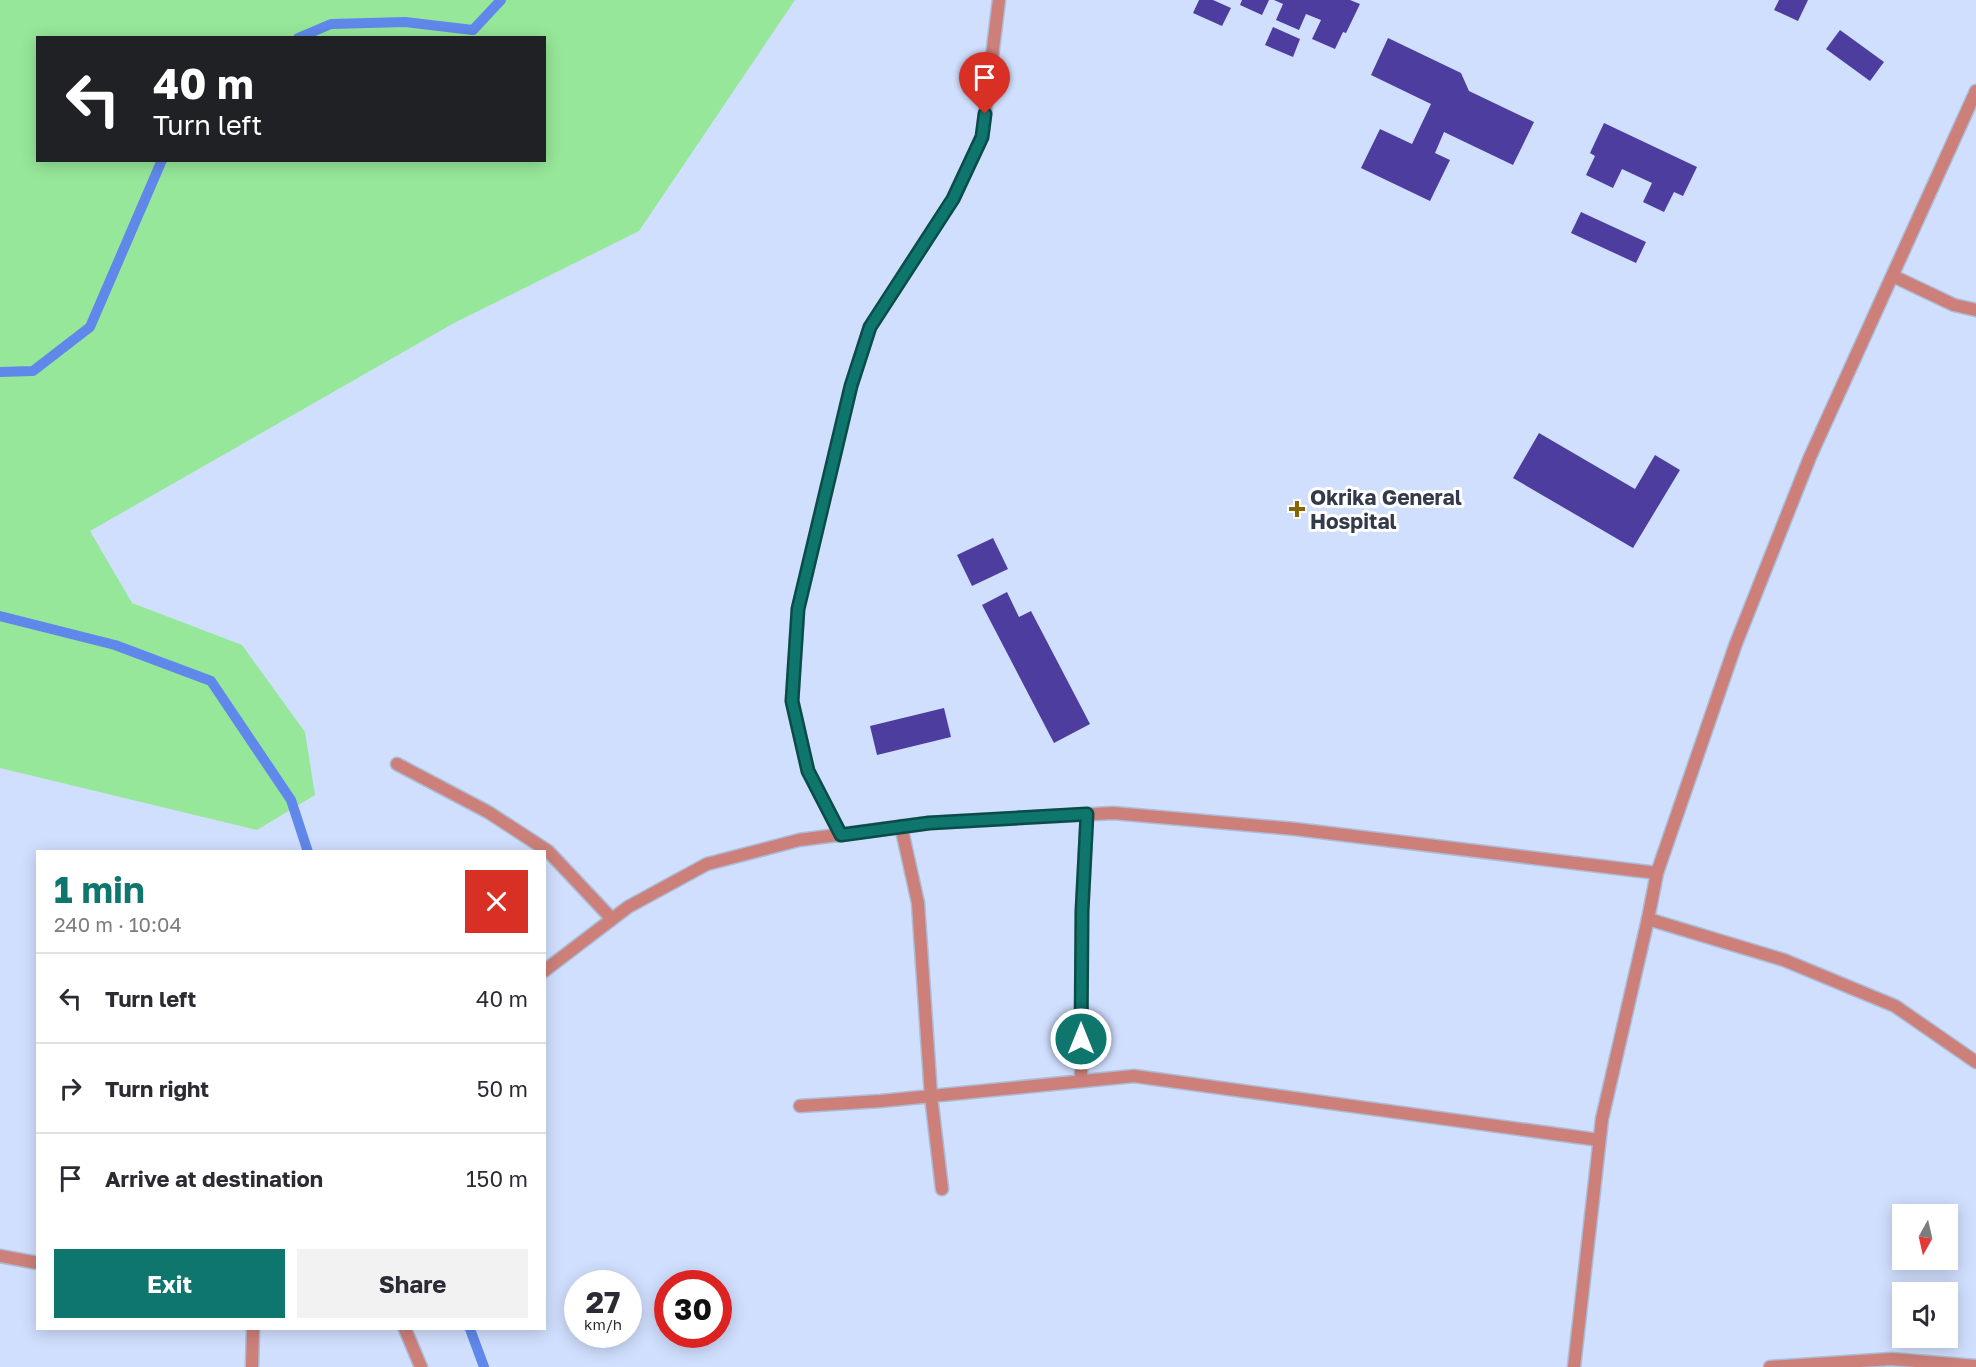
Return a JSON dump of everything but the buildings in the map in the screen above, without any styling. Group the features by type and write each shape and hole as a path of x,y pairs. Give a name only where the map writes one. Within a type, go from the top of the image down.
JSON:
{"street":[{"path":"841,835 808,771 792,701 798,609 851,386 870,327 953,199 982,137 999,0"},
{"path":"1574,1367 1599,1140 1657,873 1735,646 1810,457 1976,91"},
{"path":"1893,276 1954,305 1976,310"},
{"path":"397,764 488,812 548,851 612,918"},
{"path":"546,969 628,907 707,864 798,840 901,826 1113,813 1295,829 1657,873"},
{"path":"1081,1081 1082,911 1087,814"},
{"path":"901,826 918,903 931,1096 942,1189"},
{"path":"1648,919 1784,960 1895,1006 1976,1062"},
{"path":"800,1106 1134,1076 1599,1140"},
{"path":"0,1256 36,1263"},
{"path":"252,1367 253,1330"},
{"path":"405,1330 421,1367"},
{"path":"1770,1367 1891,1359 1976,1366"}],"green space":[{"path":"0,0 795,0 639,231 454,323 90,531 132,603 242,645 305,732 315,795 257,830 0,768"}],"waterway":[{"path":"303,36 331,24 405,22 473,30 501,0"},
{"path":"0,372 33,371 90,327 161,162"},
{"path":"0,616 115,645 211,681 291,800 307,850"},
{"path":"470,1330 484,1367"}],"place":[{"name":"Okrika General Hospital","path":"1297,509"}],"route":[{"path":"985,114 982,137 953,199 870,327 851,386 798,609 792,701 808,771 841,835 929,823 1087,814 1082,911 1081,1039"}]}
